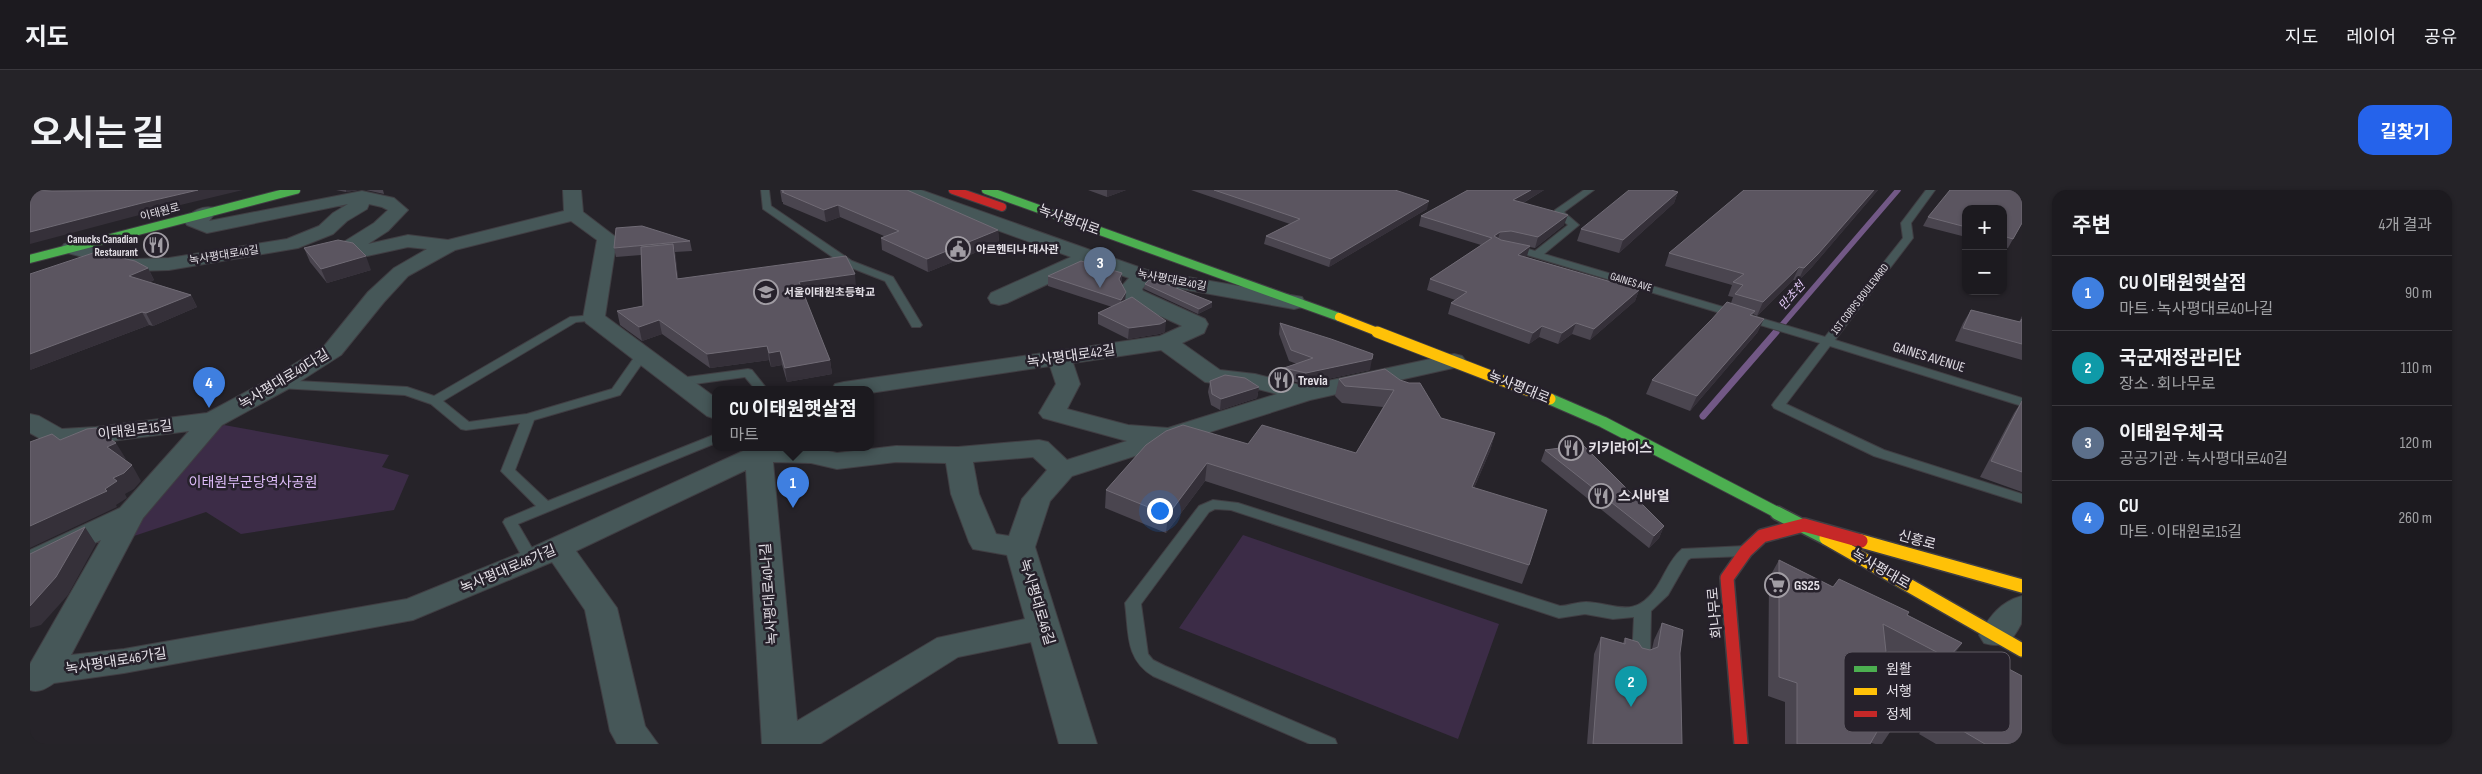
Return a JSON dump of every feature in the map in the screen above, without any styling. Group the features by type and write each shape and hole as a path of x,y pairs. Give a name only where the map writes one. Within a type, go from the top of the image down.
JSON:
{"main road":[{"name":"이태원로","path":"30,259 296,190"},
{"path":"953,190 1082,236 1133,242"},
{"name":"녹사평대로","path":"986,190 1303,304 1512,383 1612,426 1804,525 2009,642"},
{"path":"1030,193 1060,204 1133,242"},
{"name":"회나무로","path":"1741,744 1727,578 1746,551 1762,536 1804,525"},
{"name":"신흥로","path":"1804,525 2022,586"}],"street":[{"path":"206,212 194,221 207,227 359,197 380,190"},
{"name":"녹사평대로40길","path":"904,190 1143,276 1303,304"},
{"path":"359,197 388,202 399,210 381,227 349,247 367,250 408,241 448,246"},
{"name":"녹사평대로40길","path":"72,248 135,265 169,264 291,244 326,230 340,217 360,205 359,197"},
{"path":"573,202 607,238 594,318 712,408"},
{"name":"녹사평대로40다길","path":"38,677 130,514 213,420 279,384 333,350 376,296 401,272 448,246 573,202"},
{"name":"녹사평대로","path":"999,298 1072,266 1084,256"},
{"name":"녹사평대로42길","path":"865,386 1164,342 1196,328 1197,324 1133,295 1131,288 1143,276"},
{"path":"1164,342 1214,377 1255,381 1304,394"},
{"path":"1060,358 1068,384 1052,413 1127,433 1178,434"},
{"path":"1062,470 1304,394 1454,361"},
{"name":"이태원로15길","path":"30,448 57,437 96,435 213,420"},
{"path":"30,422 57,437"},
{"name":"녹사평대로46가길","path":"767,451 811,455 837,461 896,454 958,455 1039,448 1062,470"},
{"name":"녹사평대로46가길","path":"38,677 413,609 544,554 754,451"},
{"name":"녹사평대로40나길","path":"756,451 781,744"},
{"path":"958,455 965,494 984,542 1020,547"},
{"name":"녹사평대로46길","path":"1062,470 1036,499 1020,547 1078,744"},
{"path":"30,562 130,514"},
{"path":"544,554 601,608 628,731 639,744"},
{"path":"2009,642 2008,617 2022,607"},
{"path":"790,744 949,648 1045,627"}],"lane":[{"path":"765,190 766,207 848,262 889,279 916,325"},
{"path":"1537,254 1574,224 1558,212 1590,190"},
{"name":"1ST CORPS BOULEVARD","path":"1931,190 1906,223 1908,238 1778,405 1880,453 2022,499"},
{"name":"GAINES AVE","path":"1498,246 1517,248 1826,341"},
{"path":"435,401 535,340 574,319 594,318"},
{"name":"GAINES AVENUE","path":"1826,341 2022,402"},
{"path":"279,384 407,391 435,401 466,426 528,418 616,392 642,355"},
{"path":"680,382 748,373 759,386"},
{"path":"528,418 508,471 546,508"},
{"path":"544,554 510,522 712,440"},
{"path":"1328,744 1159,671 1147,664 1140,656 1133,603 1204,508 1213,504 1233,506 1559,612 1571,612 1586,608 1622,615 1643,609 1650,606 1659,596 1676,563 1687,552 1746,551"},
{"path":"1641,659 1643,609"}],"green space":[{"name":"이태원부군당역사공원","path":"224,425 389,455 382,467 409,475 394,510 241,534 206,512 131,537 148,510 204,438"},
{"path":"1243,535 1499,624 1458,739 1179,628"}],"building":[{"path":"30,190 52,191 198,190 30,232"},
{"path":"781,190 907,190 998,230 927,259 881,238 899,231 838,205 824,210"},
{"path":"1214,190 1395,190 1429,201 1331,259 1266,236 1300,219"},
{"path":"1468,190 1531,190 1513,200 1568,215 1538,237 1511,231 1500,232 1494,236 1501,240 1530,246 1518,255 1639,290 1594,329 1576,323 1562,333 1542,326 1533,333 1451,303 1467,292 1430,279 1492,238 1421,216"},
{"path":"1629,190 1671,190 1678,192 1623,240 1581,229"},
{"path":"1744,190 1874,190 1818,254 1804,268 1799,267 1763,302 1735,294 1743,285 1733,282 1744,274 1669,253"},
{"path":"1950,190 2022,190 2022,223 2013,239 2007,237 2007,205 1962,205 1962,226 1928,217"},
{"path":"642,226 690,241 614,248 616,228"},
{"path":"338,240 353,243 366,256 321,269 304,248"},
{"path":"673,244 677,279 846,256 855,274 799,282 830,360 785,368 780,351 769,353 767,346 707,354 659,320 639,327 617,311 643,306 641,247"},
{"path":"96,252 135,261 148,268 129,276 191,295 30,354 30,274"},
{"path":"1081,261 1122,273 1119,279 1126,292 1121,300 1048,276"},
{"path":"1149,280 1161,282 1212,302 1199,309 1145,284"},
{"path":"1132,297 1166,321 1160,324 1129,328 1098,313"},
{"path":"1727,302 1755,311 1750,315 1764,319 1697,396 1652,380 1712,319"},
{"path":"1971,310 2020,322 2022,319 2022,344 1963,328"},
{"path":"1280,323 1373,354 1372,359 1306,373 1284,368 1313,358 1291,350"},
{"path":"1385,369 1400,380 1409,383 1420,383 1441,418 1495,433 1472,487 1547,510 1529,565 1207,463 1168,515 1106,490 1146,445 1166,431 1183,425 1248,444 1262,425 1356,453 1394,390 1345,386 1339,379"},
{"path":"1225,375 1245,378 1259,387 1221,399 1212,394 1210,381"},
{"path":"2022,401 2022,472 1991,461"},
{"path":"96,428 116,443 107,447 132,465 124,473 113,478 117,481 105,489 107,491 30,526 30,442 52,434 60,440 87,429"},
{"path":"1583,445 1664,526 1654,536 1545,450"},
{"path":"85,527 56,577 30,606 30,554"},
{"path":"1779,560 1833,587 1839,579 1909,612 1907,615 1962,643 1954,652 1937,652 1883,624 1886,652 1844,652 1844,732 1877,732 1870,744 1797,744 1797,683 1779,677"},
{"path":"1662,623 1683,630 1680,653 1682,744 1593,744 1601,637 1625,644 1625,638 1638,642 1642,648 1650,650 1658,647"},
{"path":"2010,670 2022,676 2022,744 1985,744 1965,732 2010,732"}],"waterway":[{"name":"만초천","path":"1775,333 1898,190"},
{"name":"만초천","path":"1703,416 1776,332"}],"traffic: fast":[{"path":"30,259 296,190"},
{"path":"986,190 1339,317"},
{"path":"1550,399 1603,422 1826,538"}],"traffic: slow":[{"path":"1339,317 1550,399"},
{"path":"1826,538 2022,650"},
{"path":"1861,541 2022,586"}],"traffic: jam":[{"path":"953,190 1002,207"},
{"path":"1741,744 1727,578 1746,551 1762,536 1804,525 1861,541"}],"place":[{"name":"Canucks Canadian Restaurant","path":"156,245"},
{"name":"아르헨티나 대사관","path":"958,249"},
{"name":"이태원우체국","path":"1100,288"},
{"name":"서울이태원초등학교","path":"766,292"},
{"name":"Trevia","path":"1281,380"},
{"name":"CU","path":"209,408"},
{"name":"키키라이스","path":"1571,448"},
{"name":"스시바얼","path":"1601,496"},
{"name":"CU 이태원햇살점","path":"793,508"},
{"name":"GS25","path":"1777,585"},
{"name":"국군재정관리단","path":"1631,707"}]}
